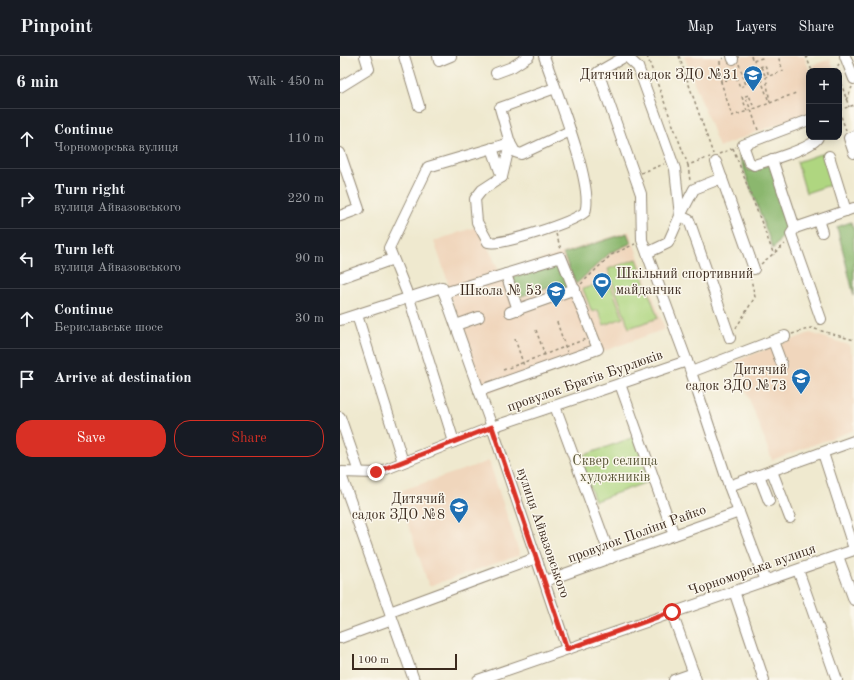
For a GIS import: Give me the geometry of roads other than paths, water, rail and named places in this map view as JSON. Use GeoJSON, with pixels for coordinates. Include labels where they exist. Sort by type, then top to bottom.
{"type":"FeatureCollection","features":[{"type":"Feature","properties":{"kind":"street"},"geometry":{"type":"LineString","coordinates":[[340,87],[369,69],[365,56]]}},
{"type":"Feature","properties":{"kind":"street"},"geometry":{"type":"LineString","coordinates":[[404,56],[419,106]]}},
{"type":"Feature","properties":{"kind":"street"},"geometry":{"type":"LineString","coordinates":[[438,56],[439,61],[450,56]]}},
{"type":"Feature","properties":{"kind":"street"},"geometry":{"type":"LineString","coordinates":[[496,73],[512,68],[529,56]]}},
{"type":"Feature","properties":{"kind":"street"},"geometry":{"type":"LineString","coordinates":[[510,143],[502,177],[482,190],[475,199],[477,222],[488,242],[503,242],[554,226],[583,214],[586,209],[581,164],[544,56]]}},
{"type":"Feature","properties":{"kind":"street"},"geometry":{"type":"LineString","coordinates":[[680,216],[675,169],[638,67],[626,56],[598,72],[641,194],[642,240],[691,372],[729,486],[765,581]]}},
{"type":"Feature","properties":{"kind":"street"},"geometry":{"type":"LineString","coordinates":[[845,56],[854,80]]}},
{"type":"Feature","properties":{"kind":"street"},"geometry":{"type":"LineString","coordinates":[[518,154],[512,150],[500,108],[555,88]]}},
{"type":"Feature","properties":{"kind":"street"},"geometry":{"type":"LineString","coordinates":[[806,121],[738,147],[751,165],[814,144],[816,140]]}},
{"type":"Feature","properties":{"kind":"street"},"geometry":{"type":"LineString","coordinates":[[507,158],[525,153],[570,131]]}},
{"type":"Feature","properties":{"kind":"street"},"geometry":{"type":"LineString","coordinates":[[851,137],[854,153]]}},
{"type":"Feature","properties":{"kind":"street"},"geometry":{"type":"LineString","coordinates":[[454,442],[409,298],[389,248],[428,167],[510,143]]}},
{"type":"Feature","properties":{"kind":"street"},"geometry":{"type":"LineString","coordinates":[[492,148],[502,177]]}},
{"type":"Feature","properties":{"kind":"street"},"geometry":{"type":"LineString","coordinates":[[340,152],[360,209],[340,216]]}},
{"type":"Feature","properties":{"kind":"street"},"geometry":{"type":"LineString","coordinates":[[794,232],[818,220],[850,210],[829,156]]}},
{"type":"Feature","properties":{"kind":"street"},"geometry":{"type":"LineString","coordinates":[[715,159],[754,269]]}},
{"type":"Feature","properties":{"kind":"street"},"geometry":{"type":"LineString","coordinates":[[772,159],[794,232],[796,256],[821,319]]}},
{"type":"Feature","properties":{"kind":"street"},"geometry":{"type":"LineString","coordinates":[[647,253],[668,243],[694,189],[722,178]]}},
{"type":"Feature","properties":{"kind":"street"},"geometry":{"type":"LineString","coordinates":[[680,216],[688,220],[730,338]]}},
{"type":"Feature","properties":{"kind":"street"},"geometry":{"type":"LineString","coordinates":[[818,220],[822,232]]}},
{"type":"Feature","properties":{"kind":"street"},"geometry":{"type":"LineString","coordinates":[[340,320],[409,298],[506,274],[561,257],[598,349],[479,391]]}},
{"type":"Feature","properties":{"kind":"street"},"geometry":{"type":"LineString","coordinates":[[340,278],[393,259]]}},
{"type":"Feature","properties":{"kind":"street"},"geometry":{"type":"LineString","coordinates":[[506,274],[514,311],[575,289]]}},
{"type":"Feature","properties":{"kind":"street","name":"вулиця Айвазовського"},"geometry":{"type":"LineString","coordinates":[[443,290],[492,427],[567,649]]}},
{"type":"Feature","properties":{"kind":"street"},"geometry":{"type":"LineString","coordinates":[[357,315],[403,462]]}},
{"type":"Feature","properties":{"kind":"street"},"geometry":{"type":"LineString","coordinates":[[456,325],[479,317]]}},
{"type":"Feature","properties":{"kind":"street"},"geometry":{"type":"LineString","coordinates":[[691,372],[785,336]]}},
{"type":"Feature","properties":{"kind":"street"},"geometry":{"type":"LineString","coordinates":[[772,341],[782,365]]}},
{"type":"Feature","properties":{"kind":"street","name":"провулок Братів Бурлюків"},"geometry":{"type":"LineString","coordinates":[[492,427],[687,362]]}},
{"type":"Feature","properties":{"kind":"street"},"geometry":{"type":"LineString","coordinates":[[620,384],[674,535]]}},
{"type":"Feature","properties":{"kind":"street"},"geometry":{"type":"LineString","coordinates":[[554,406],[611,558]]}},
{"type":"Feature","properties":{"kind":"street"},"geometry":{"type":"LineString","coordinates":[[340,417],[359,472]]}},
{"type":"Feature","properties":{"kind":"street"},"geometry":{"type":"LineString","coordinates":[[414,680],[340,472],[376,472],[492,427]]}},
{"type":"Feature","properties":{"kind":"street"},"geometry":{"type":"LineString","coordinates":[[729,486],[854,441]]}},
{"type":"Feature","properties":{"kind":"street"},"geometry":{"type":"LineString","coordinates":[[823,453],[854,550]]}},
{"type":"Feature","properties":{"kind":"street"},"geometry":{"type":"LineString","coordinates":[[772,471],[790,518]]}},
{"type":"Feature","properties":{"kind":"street"},"geometry":{"type":"LineString","coordinates":[[759,476],[769,501]]}},
{"type":"Feature","properties":{"kind":"street","name":"провулок Поліни Райко"},"geometry":{"type":"LineString","coordinates":[[545,581],[739,512]]}},
{"type":"Feature","properties":{"kind":"street","name":"Чорноморська вулиця"},"geometry":{"type":"LineString","coordinates":[[478,680],[854,550]]}},
{"type":"Feature","properties":{"kind":"street"},"geometry":{"type":"LineString","coordinates":[[838,556],[854,600]]}},
{"type":"Feature","properties":{"kind":"street"},"geometry":{"type":"LineString","coordinates":[[340,638],[536,558]]}},
{"type":"Feature","properties":{"kind":"street"},"geometry":{"type":"LineString","coordinates":[[798,570],[837,680]]}},
{"type":"Feature","properties":{"kind":"street"},"geometry":{"type":"LineString","coordinates":[[734,591],[764,680]]}},
{"type":"Feature","properties":{"kind":"street"},"geometry":{"type":"LineString","coordinates":[[672,612],[695,677],[674,680]]}},
{"type":"Feature","properties":{"kind":"place","name":"Дитячий садок ЗДО №31"},"geometry":{"type":"Point","coordinates":[753,92]}},
{"type":"Feature","properties":{"kind":"place","name":"Шкільний спортивний майданчик"},"geometry":{"type":"Point","coordinates":[602,299]}},
{"type":"Feature","properties":{"kind":"place","name":"Школа № 53"},"geometry":{"type":"Point","coordinates":[556,308]}},
{"type":"Feature","properties":{"kind":"place","name":"Дитячий садок ЗДО №73"},"geometry":{"type":"Point","coordinates":[801,395]}},
{"type":"Feature","properties":{"kind":"place","name":"Дитячий садок ЗДО №8"},"geometry":{"type":"Point","coordinates":[459,524]}},
{"type":"Feature","properties":{"kind":"park label","name":"Сквер селища художників"},"geometry":{"type":"Point","coordinates":[615,470]}}]}
